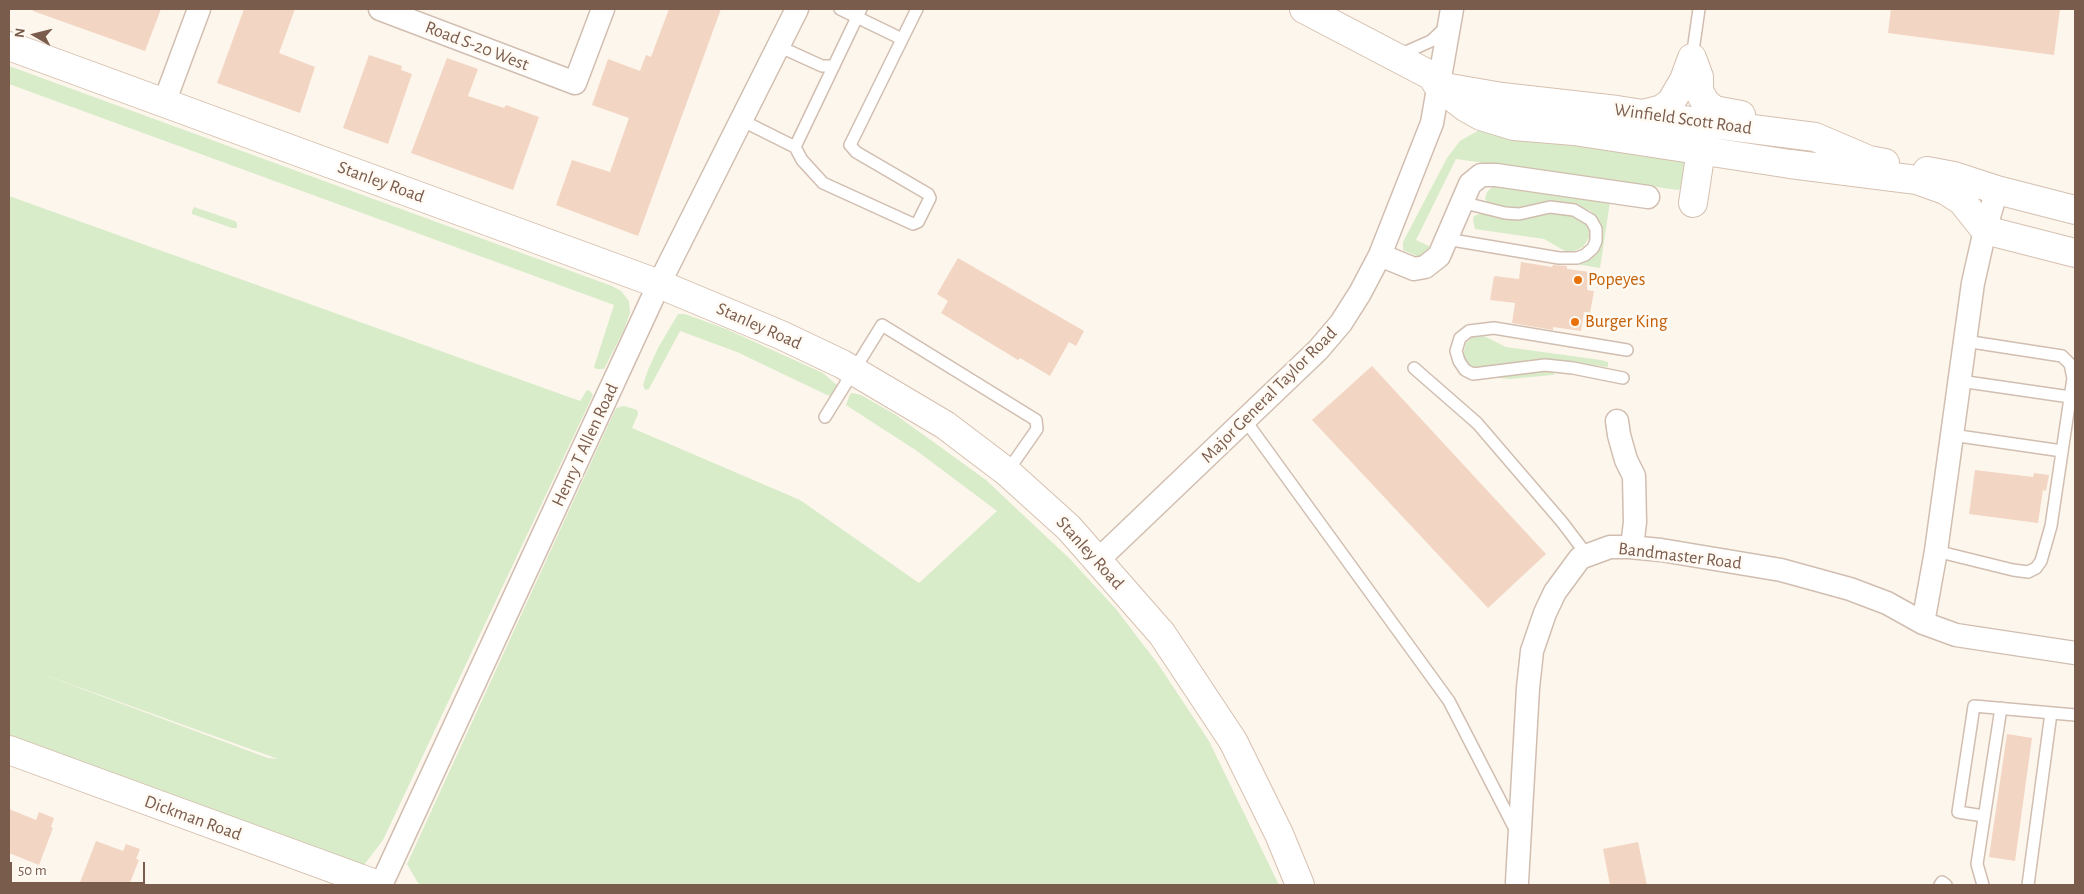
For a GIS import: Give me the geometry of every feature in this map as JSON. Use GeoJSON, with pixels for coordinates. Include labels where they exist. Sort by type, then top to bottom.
{"type":"FeatureCollection","features":[{"type":"Feature","properties":{"kind":"street"},"geometry":{"type":"LineString","coordinates":[[164,103],[199,9]]}},
{"type":"Feature","properties":{"kind":"street","name":"Road S-20 West"},"geometry":{"type":"LineString","coordinates":[[380,9],[574,83],[603,9]]}},
{"type":"Feature","properties":{"kind":"street","name":"Henry T Allen Road"},"geometry":{"type":"LineString","coordinates":[[380,885],[660,284],[797,9]]}},
{"type":"Feature","properties":{"kind":"street"},"geometry":{"type":"LineString","coordinates":[[1304,9],[1432,76],[1438,86],[1473,112],[1514,126],[1574,131],[1917,180],[1945,190],[1962,201],[1985,230],[2075,253]]}},
{"type":"Feature","properties":{"kind":"street","name":"Major General Taylor Road"},"geometry":{"type":"LineString","coordinates":[[1097,561],[1318,350],[1340,324],[1360,293],[1380,255],[1432,122],[1451,16]]}},
{"type":"Feature","properties":{"kind":"street","name":"Stanley Road"},"geometry":{"type":"LineString","coordinates":[[9,46],[660,284],[781,335],[842,364],[945,424],[1007,472],[1069,528],[1162,634],[1233,741],[1279,834],[1300,885]]}},
{"type":"Feature","properties":{"kind":"street"},"geometry":{"type":"LineString","coordinates":[[1643,114],[1662,109],[1670,102],[1684,80],[1692,58]]}},
{"type":"Feature","properties":{"kind":"street"},"geometry":{"type":"LineString","coordinates":[[1692,58],[1699,77],[1699,91],[1705,102],[1714,110],[1728,114],[1763,116],[1791,123],[1815,137]]}},
{"type":"Feature","properties":{"kind":"street","name":"Winfield Scott Road"},"geometry":{"type":"LineString","coordinates":[[1438,86],[1502,97],[1815,137],[1869,160],[1954,176],[1996,190],[2075,210]]}},
{"type":"Feature","properties":{"kind":"street"},"geometry":{"type":"LineString","coordinates":[[1693,204],[1701,150]]}},
{"type":"Feature","properties":{"kind":"street"},"geometry":{"type":"LineString","coordinates":[[1380,255],[1414,270],[1425,267],[1439,256],[1470,184],[1481,174],[1648,197]]}},
{"type":"Feature","properties":{"kind":"street"},"geometry":{"type":"LineString","coordinates":[[1924,623],[1973,283],[1996,190]]}},
{"type":"Feature","properties":{"kind":"street"},"geometry":{"type":"LineString","coordinates":[[1617,421],[1621,444],[1634,476],[1635,522],[1632,547]]}},
{"type":"Feature","properties":{"kind":"street","name":"Bandmaster Road"},"geometry":{"type":"LineString","coordinates":[[1518,884],[1532,651],[1545,613],[1555,592],[1580,558],[1610,547],[1632,547],[1661,550],[1790,572],[1887,602],[1924,623],[1956,634],[2075,652]]}},
{"type":"Feature","properties":{"kind":"street","name":"Dickman Road"},"geometry":{"type":"LineString","coordinates":[[9,750],[380,885]]}},
{"type":"Feature","properties":{"kind":"lane"},"geometry":{"type":"LineString","coordinates":[[840,9],[859,13],[902,39]]}},
{"type":"Feature","properties":{"kind":"lane"},"geometry":{"type":"LineString","coordinates":[[741,120],[795,147],[802,160],[823,183],[913,224],[918,222],[930,198],[928,194],[856,152],[850,145],[917,9]]}},
{"type":"Feature","properties":{"kind":"lane"},"geometry":{"type":"LineString","coordinates":[[1692,58],[1700,9]]}},
{"type":"Feature","properties":{"kind":"lane"},"geometry":{"type":"LineString","coordinates":[[795,147],[859,13]]}},
{"type":"Feature","properties":{"kind":"lane"},"geometry":{"type":"LineString","coordinates":[[1396,56],[1431,41],[1451,16]]}},
{"type":"Feature","properties":{"kind":"lane"},"geometry":{"type":"LineString","coordinates":[[778,46],[822,66],[834,66]]}},
{"type":"Feature","properties":{"kind":"lane"},"geometry":{"type":"LineString","coordinates":[[1446,239],[1559,258],[1577,258],[1585,255],[1593,248],[1596,241],[1596,229],[1591,220],[1574,210],[1550,207],[1519,214],[1505,214],[1461,202]]}},
{"type":"Feature","properties":{"kind":"lane"},"geometry":{"type":"LineString","coordinates":[[825,417],[882,325],[1036,420],[1037,429],[1007,472]]}},
{"type":"Feature","properties":{"kind":"lane"},"geometry":{"type":"LineString","coordinates":[[1623,378],[1573,368],[1545,365],[1473,374],[1466,370],[1459,361],[1456,351],[1460,338],[1469,331],[1494,328],[1627,350]]}},
{"type":"Feature","properties":{"kind":"lane"},"geometry":{"type":"LineString","coordinates":[[1936,550],[2013,570],[2028,572],[2036,568],[2041,561],[2051,526],[2073,378],[2070,364],[2062,356],[1965,341]]}},
{"type":"Feature","properties":{"kind":"lane"},"geometry":{"type":"LineString","coordinates":[[1414,368],[1477,423],[1562,522],[1587,556]]}},
{"type":"Feature","properties":{"kind":"lane"},"geometry":{"type":"LineString","coordinates":[[1960,382],[2070,397]]}},
{"type":"Feature","properties":{"kind":"lane"},"geometry":{"type":"LineString","coordinates":[[1245,420],[1449,701],[1520,838]]}},
{"type":"Feature","properties":{"kind":"lane"},"geometry":{"type":"LineString","coordinates":[[1952,435],[2062,452]]}},
{"type":"Feature","properties":{"kind":"lane"},"geometry":{"type":"LineString","coordinates":[[1984,816],[1958,812],[1974,706],[2075,715]]}},
{"type":"Feature","properties":{"kind":"lane"},"geometry":{"type":"LineString","coordinates":[[1983,885],[1977,864],[2001,708]]}},
{"type":"Feature","properties":{"kind":"lane"},"geometry":{"type":"LineString","coordinates":[[2028,885],[2051,713]]}},
{"type":"Feature","properties":{"kind":"lane"},"geometry":{"type":"LineString","coordinates":[[1940,885],[1942,882],[1946,885]]}},
{"type":"Feature","properties":{"kind":"green space"},"geometry":{"type":"Polygon","coordinates":[[[9,66],[612,286],[621,291],[629,301],[630,313],[623,332],[604,369],[596,369],[594,367],[614,305],[9,84],[9,66]]]}},
{"type":"Feature","properties":{"kind":"green space"},"geometry":{"type":"Polygon","coordinates":[[[1481,129],[1679,153],[1689,164],[1684,187],[1678,190],[1456,159],[1416,240],[1429,246],[1429,252],[1421,258],[1403,250],[1403,242],[1447,158],[1460,141],[1481,129]]]}},
{"type":"Feature","properties":{"kind":"green space"},"geometry":{"type":"Polygon","coordinates":[[[1494,185],[1610,202],[1600,268],[1576,264],[1591,259],[1601,245],[1600,222],[1591,211],[1574,204],[1564,203],[1550,203],[1513,209],[1488,203],[1485,199],[1487,192],[1494,185]]]}},
{"type":"Feature","properties":{"kind":"green space"},"geometry":{"type":"Polygon","coordinates":[[[9,196],[580,401],[587,390],[593,395],[383,840],[364,865],[9,739],[9,196]],[[31,670],[268,758],[278,759],[31,670]]]}},
{"type":"Feature","properties":{"kind":"green space"},"geometry":{"type":"Polygon","coordinates":[[[194,207],[235,221],[237,228],[192,214],[194,207]]]}},
{"type":"Feature","properties":{"kind":"green space"},"geometry":{"type":"Polygon","coordinates":[[[1482,213],[1515,220],[1549,214],[1574,215],[1586,222],[1589,228],[1589,238],[1583,247],[1572,252],[1565,251],[1544,239],[1475,229],[1474,216],[1482,213]]]}},
{"type":"Feature","properties":{"kind":"green space"},"geometry":{"type":"Polygon","coordinates":[[[678,314],[685,314],[726,329],[823,373],[838,386],[832,396],[827,395],[737,352],[680,331],[649,389],[645,390],[643,385],[648,370],[658,348],[678,314]]]}},
{"type":"Feature","properties":{"kind":"green space"},"geometry":{"type":"Polygon","coordinates":[[[1484,336],[1506,347],[1601,360],[1608,362],[1608,367],[1541,359],[1478,368],[1470,366],[1463,355],[1466,343],[1472,337],[1484,336]]]}},
{"type":"Feature","properties":{"kind":"green space"},"geometry":{"type":"Polygon","coordinates":[[[1554,370],[1555,373],[1553,375],[1510,379],[1499,378],[1499,376],[1554,370]]]}},
{"type":"Feature","properties":{"kind":"green space"},"geometry":{"type":"Polygon","coordinates":[[[850,394],[861,395],[896,415],[986,480],[1070,559],[1116,609],[1158,664],[1209,741],[1279,885],[423,885],[418,883],[407,864],[616,408],[624,406],[637,410],[638,414],[632,428],[800,500],[919,583],[997,511],[917,451],[846,405],[850,394]]]}},
{"type":"Feature","properties":{"kind":"building"},"geometry":{"type":"Polygon","coordinates":[[[33,9],[161,9],[145,51],[33,11],[33,9]]]}},
{"type":"Feature","properties":{"kind":"building"},"geometry":{"type":"Polygon","coordinates":[[[244,9],[295,9],[279,53],[315,67],[300,113],[217,83],[244,9]]]}},
{"type":"Feature","properties":{"kind":"building"},"geometry":{"type":"Polygon","coordinates":[[[669,9],[721,9],[638,236],[556,205],[572,160],[610,172],[629,118],[592,105],[608,59],[640,71],[646,55],[651,57],[669,9]]]}},
{"type":"Feature","properties":{"kind":"building"},"geometry":{"type":"Polygon","coordinates":[[[1891,9],[2060,9],[2054,55],[1888,33],[1891,9]]]}},
{"type":"Feature","properties":{"kind":"building"},"geometry":{"type":"Polygon","coordinates":[[[369,55],[402,66],[401,70],[412,74],[388,144],[343,128],[369,55]]]}},
{"type":"Feature","properties":{"kind":"building"},"geometry":{"type":"Polygon","coordinates":[[[447,58],[478,69],[468,96],[504,108],[506,105],[539,117],[513,190],[411,153],[447,58]]]}},
{"type":"Feature","properties":{"kind":"building"},"geometry":{"type":"Polygon","coordinates":[[[958,258],[1084,331],[1076,346],[1069,342],[1050,376],[1020,358],[1018,360],[941,313],[948,301],[937,294],[958,258]]]}},
{"type":"Feature","properties":{"kind":"building"},"geometry":{"type":"Polygon","coordinates":[[[1521,262],[1552,267],[1553,265],[1567,266],[1567,269],[1590,272],[1587,290],[1594,291],[1590,313],[1584,312],[1581,331],[1553,327],[1553,330],[1512,323],[1515,303],[1490,300],[1494,276],[1519,279],[1521,262]]]}},
{"type":"Feature","properties":{"kind":"building"},"geometry":{"type":"Polygon","coordinates":[[[1372,366],[1546,554],[1488,608],[1312,420],[1372,366]]]}},
{"type":"Feature","properties":{"kind":"building"},"geometry":{"type":"Polygon","coordinates":[[[1975,470],[2033,477],[2034,473],[2049,475],[2046,491],[2043,490],[2038,523],[1969,514],[1975,470]]]}},
{"type":"Feature","properties":{"kind":"building"},"geometry":{"type":"Polygon","coordinates":[[[2007,734],[2032,738],[2015,861],[1989,857],[2007,734]]]}},
{"type":"Feature","properties":{"kind":"building"},"geometry":{"type":"Polygon","coordinates":[[[9,809],[36,820],[39,812],[54,818],[51,827],[53,828],[39,865],[9,853],[9,809]]]}},
{"type":"Feature","properties":{"kind":"building"},"geometry":{"type":"Polygon","coordinates":[[[96,841],[123,851],[126,844],[140,849],[136,859],[139,860],[129,885],[79,885],[96,841]]]}},
{"type":"Feature","properties":{"kind":"building"},"geometry":{"type":"Polygon","coordinates":[[[1638,842],[1647,885],[1610,885],[1603,849],[1638,842]]]}},
{"type":"Feature","properties":{"kind":"place","name":"Popeyes"},"geometry":{"type":"Point","coordinates":[1578,280]}},
{"type":"Feature","properties":{"kind":"place","name":"Burger King"},"geometry":{"type":"Point","coordinates":[1575,322]}}]}
